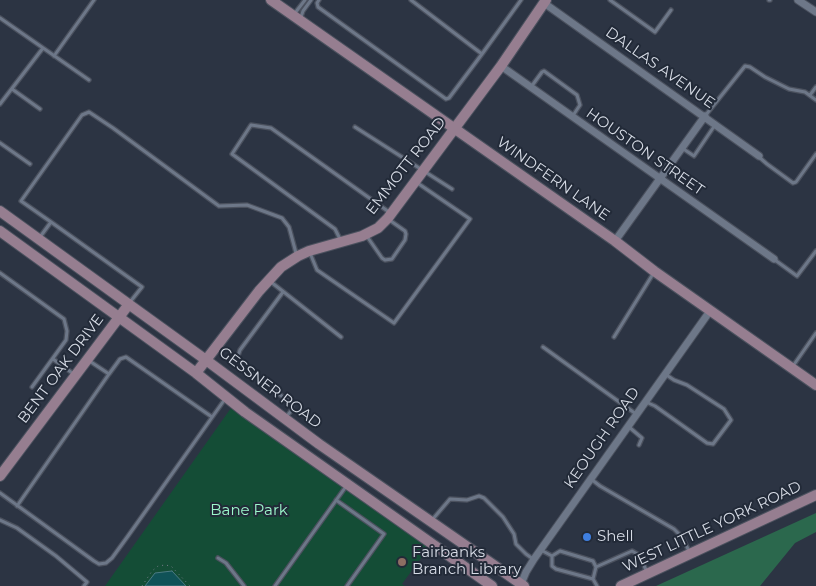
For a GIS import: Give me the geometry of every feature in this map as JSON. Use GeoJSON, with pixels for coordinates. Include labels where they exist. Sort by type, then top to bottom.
{"type":"FeatureCollection","features":[{"type":"Feature","properties":{"kind":"main road","name":"WINDFERN LANE"},"geometry":{"type":"LineString","coordinates":[[271,0],[816,385]]}},
{"type":"Feature","properties":{"kind":"main road","name":"EMMOTT ROAD"},"geometry":{"type":"LineString","coordinates":[[196,373],[268,280],[281,267],[297,256],[309,251],[365,235],[378,228],[390,216],[501,66],[545,1]]}},
{"type":"Feature","properties":{"kind":"main road","name":"GESSNER ROAD"},"geometry":{"type":"LineString","coordinates":[[0,212],[38,239],[132,299],[255,398],[522,585]]}},
{"type":"Feature","properties":{"kind":"main road"},"geometry":{"type":"LineString","coordinates":[[1,233],[196,373],[245,412],[492,586]]}},
{"type":"Feature","properties":{"kind":"main road","name":"BENT OAK DRIVE"},"geometry":{"type":"LineString","coordinates":[[0,476],[132,299]]}},
{"type":"Feature","properties":{"kind":"main road"},"geometry":{"type":"LineString","coordinates":[[245,412],[255,398]]}},
{"type":"Feature","properties":{"kind":"main road"},"geometry":{"type":"LineString","coordinates":[[310,458],[319,444]]}},
{"type":"Feature","properties":{"kind":"main road","name":"WEST LITTLE YORK ROAD"},"geometry":{"type":"LineString","coordinates":[[621,586],[816,494]]}},
{"type":"Feature","properties":{"kind":"main road"},"geometry":{"type":"LineString","coordinates":[[420,536],[431,521]]}},
{"type":"Feature","properties":{"kind":"street"},"geometry":{"type":"LineString","coordinates":[[798,0],[816,12]]}},
{"type":"Feature","properties":{"kind":"street","name":"DALLAS AVENUE"},"geometry":{"type":"LineString","coordinates":[[545,1],[759,156]]}},
{"type":"Feature","properties":{"kind":"street","name":"HOUSTON STREET"},"geometry":{"type":"LineString","coordinates":[[501,66],[774,259]]}},
{"type":"Feature","properties":{"kind":"street"},"geometry":{"type":"LineString","coordinates":[[615,242],[705,116]]}},
{"type":"Feature","properties":{"kind":"street","name":"KEOUGH ROAD"},"geometry":{"type":"LineString","coordinates":[[522,585],[526,572],[534,560],[710,311]]}},
{"type":"Feature","properties":{"kind":"lane"},"geometry":{"type":"LineString","coordinates":[[54,56],[94,0]]}},
{"type":"Feature","properties":{"kind":"lane"},"geometry":{"type":"LineString","coordinates":[[297,18],[305,0]]}},
{"type":"Feature","properties":{"kind":"lane"},"geometry":{"type":"LineString","coordinates":[[297,18],[311,0]]}},
{"type":"Feature","properties":{"kind":"lane"},"geometry":{"type":"LineString","coordinates":[[319,0],[317,3],[318,7],[446,99],[449,98],[521,0]]}},
{"type":"Feature","properties":{"kind":"lane"},"geometry":{"type":"LineString","coordinates":[[410,0],[482,54]]}},
{"type":"Feature","properties":{"kind":"lane"},"geometry":{"type":"LineString","coordinates":[[610,0],[655,32],[671,10]]}},
{"type":"Feature","properties":{"kind":"lane"},"geometry":{"type":"LineString","coordinates":[[0,18],[89,80]]}},
{"type":"Feature","properties":{"kind":"lane"},"geometry":{"type":"LineString","coordinates":[[0,104],[43,48]]}},
{"type":"Feature","properties":{"kind":"lane"},"geometry":{"type":"LineString","coordinates":[[705,116],[745,66],[789,89],[805,92],[816,100]]}},
{"type":"Feature","properties":{"kind":"lane"},"geometry":{"type":"LineString","coordinates":[[531,87],[544,71],[577,95],[580,105],[572,117]]}},
{"type":"Feature","properties":{"kind":"lane"},"geometry":{"type":"LineString","coordinates":[[810,95],[816,87]]}},
{"type":"Feature","properties":{"kind":"lane"},"geometry":{"type":"LineString","coordinates":[[12,89],[40,109]]}},
{"type":"Feature","properties":{"kind":"lane"},"geometry":{"type":"LineString","coordinates":[[132,299],[142,287],[21,201],[82,115],[88,112],[114,128],[219,206],[247,205],[282,218],[289,227],[297,256]]}},
{"type":"Feature","properties":{"kind":"lane"},"geometry":{"type":"LineString","coordinates":[[681,148],[694,156],[716,124]]}},
{"type":"Feature","properties":{"kind":"lane"},"geometry":{"type":"LineString","coordinates":[[342,243],[335,229],[232,154],[251,125],[271,128],[390,216],[406,234],[405,240],[392,259],[385,260],[365,235]]}},
{"type":"Feature","properties":{"kind":"lane"},"geometry":{"type":"LineString","coordinates":[[355,127],[452,189]]}},
{"type":"Feature","properties":{"kind":"lane"},"geometry":{"type":"LineString","coordinates":[[0,143],[30,164]]}},
{"type":"Feature","properties":{"kind":"lane"},"geometry":{"type":"LineString","coordinates":[[759,156],[794,183],[816,154]]}},
{"type":"Feature","properties":{"kind":"lane"},"geometry":{"type":"LineString","coordinates":[[309,251],[317,270],[394,323],[470,219],[415,182]]}},
{"type":"Feature","properties":{"kind":"lane"},"geometry":{"type":"LineString","coordinates":[[38,239],[50,222]]}},
{"type":"Feature","properties":{"kind":"lane"},"geometry":{"type":"LineString","coordinates":[[774,259],[797,276],[816,251]]}},
{"type":"Feature","properties":{"kind":"lane"},"geometry":{"type":"LineString","coordinates":[[614,337],[654,272]]}},
{"type":"Feature","properties":{"kind":"lane"},"geometry":{"type":"LineString","coordinates":[[0,273],[64,319],[67,331],[66,340],[32,387]]}},
{"type":"Feature","properties":{"kind":"lane"},"geometry":{"type":"LineString","coordinates":[[268,280],[341,337]]}},
{"type":"Feature","properties":{"kind":"lane"},"geometry":{"type":"LineString","coordinates":[[283,292],[240,350],[238,356],[244,367],[292,404],[291,411],[285,419]]}},
{"type":"Feature","properties":{"kind":"lane"},"geometry":{"type":"LineString","coordinates":[[792,368],[816,333]]}},
{"type":"Feature","properties":{"kind":"lane"},"geometry":{"type":"LineString","coordinates":[[543,347],[636,415]]}},
{"type":"Feature","properties":{"kind":"lane"},"geometry":{"type":"LineString","coordinates":[[17,506],[120,359],[126,357],[212,417]]}},
{"type":"Feature","properties":{"kind":"lane"},"geometry":{"type":"LineString","coordinates":[[53,359],[76,375]]}},
{"type":"Feature","properties":{"kind":"lane"},"geometry":{"type":"LineString","coordinates":[[88,359],[109,374]]}},
{"type":"Feature","properties":{"kind":"lane"},"geometry":{"type":"LineString","coordinates":[[645,402],[656,406],[707,443],[713,444],[731,420],[724,409],[687,385],[665,374]]}},
{"type":"Feature","properties":{"kind":"lane"},"geometry":{"type":"LineString","coordinates":[[0,493],[94,561],[99,564],[106,564],[227,397]]}},
{"type":"Feature","properties":{"kind":"lane"},"geometry":{"type":"LineString","coordinates":[[628,426],[642,438],[639,446]]}},
{"type":"Feature","properties":{"kind":"lane"},"geometry":{"type":"LineString","coordinates":[[591,478],[600,486],[674,529],[682,538],[690,553]]}},
{"type":"Feature","properties":{"kind":"lane"},"geometry":{"type":"LineString","coordinates":[[275,586],[347,484]]}},
{"type":"Feature","properties":{"kind":"lane"},"geometry":{"type":"LineString","coordinates":[[431,521],[450,499],[467,500],[479,496],[484,498],[503,517],[514,534],[516,544],[534,560]]}},
{"type":"Feature","properties":{"kind":"lane"},"geometry":{"type":"LineString","coordinates":[[336,500],[384,534],[347,586]]}},
{"type":"Feature","properties":{"kind":"lane"},"geometry":{"type":"LineString","coordinates":[[0,520],[17,528],[56,556],[87,582],[84,586]]}},
{"type":"Feature","properties":{"kind":"lane"},"geometry":{"type":"LineString","coordinates":[[541,550],[552,556]]}},
{"type":"Feature","properties":{"kind":"lane"},"geometry":{"type":"LineString","coordinates":[[552,556],[560,551],[590,559],[596,567],[593,579],[597,586]]}},
{"type":"Feature","properties":{"kind":"lane"},"geometry":{"type":"LineString","coordinates":[[596,567],[632,551],[639,555],[648,573]]}},
{"type":"Feature","properties":{"kind":"lane"},"geometry":{"type":"LineString","coordinates":[[552,556],[552,566],[556,569],[593,579]]}},
{"type":"Feature","properties":{"kind":"lane"},"geometry":{"type":"LineString","coordinates":[[218,558],[226,564],[244,586]]}},
{"type":"Feature","properties":{"kind":"lane"},"geometry":{"type":"LineString","coordinates":[[235,586],[241,582]]}},
{"type":"Feature","properties":{"kind":"path"},"geometry":{"type":"LineString","coordinates":[[142,586],[152,571],[158,566],[165,565],[170,566],[190,586]]}},
{"type":"Feature","properties":{"kind":"green space","name":"Bane Park"},"geometry":{"type":"Polygon","coordinates":[[[231,408],[429,547],[402,584],[405,586],[105,586],[231,408]]]}},
{"type":"Feature","properties":{"kind":"shaded area"},"geometry":{"type":"Polygon","coordinates":[[[816,513],[816,532],[795,543],[760,586],[656,586],[816,513]]]}},
{"type":"Feature","properties":{"kind":"shaded area"},"geometry":{"type":"Polygon","coordinates":[[[172,571],[186,586],[145,586],[155,573],[172,571]]]}},
{"type":"Feature","properties":{"kind":"place","name":"Shell"},"geometry":{"type":"Point","coordinates":[587,537]}},
{"type":"Feature","properties":{"kind":"place","name":"Fairbanks Branch Library"},"geometry":{"type":"Point","coordinates":[402,562]}}]}
